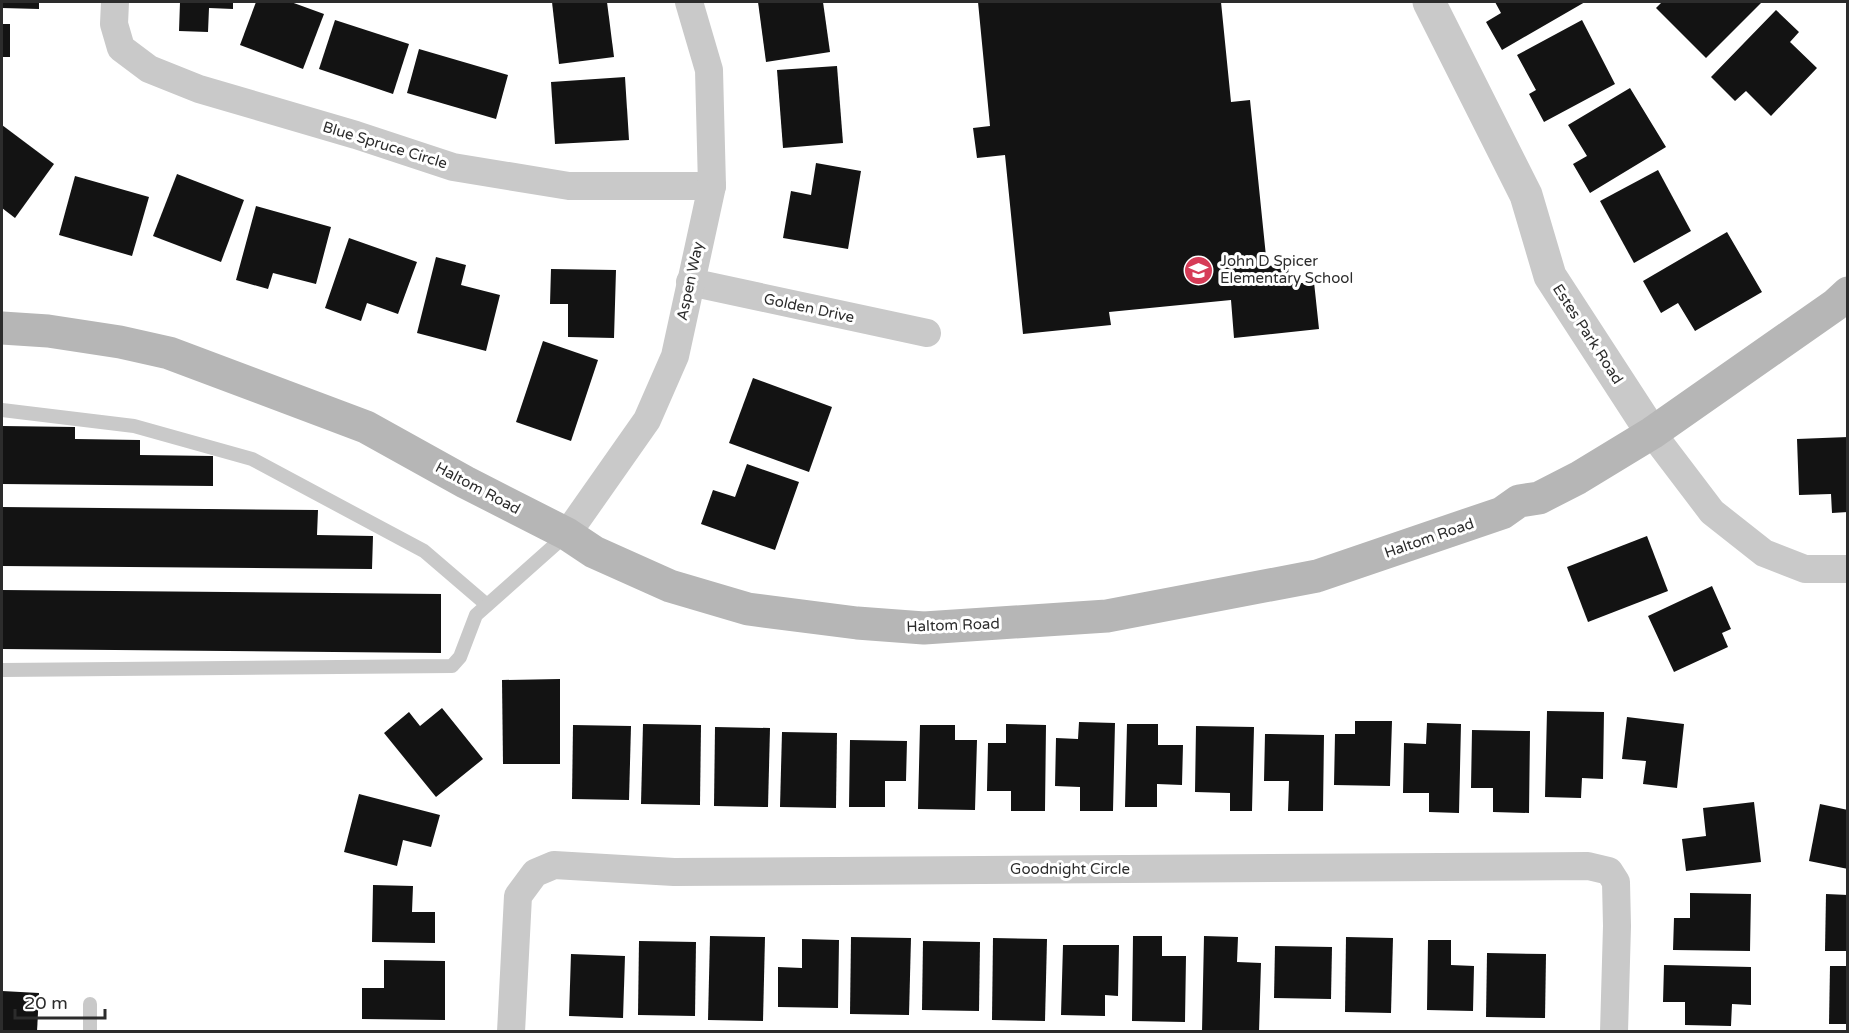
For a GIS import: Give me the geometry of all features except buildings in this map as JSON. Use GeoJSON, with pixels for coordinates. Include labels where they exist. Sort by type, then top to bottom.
{"type":"FeatureCollection","features":[{"type":"Feature","properties":{"kind":"main road","name":"Haltom Road"},"geometry":{"type":"LineString","coordinates":[[2,328],[48,331],[120,342],[169,353],[366,427],[465,482],[567,534],[594,552],[670,586],[748,609],[857,623],[924,628],[1107,616],[1317,576],[1502,513],[1519,501],[1539,498],[1578,478],[1652,433],[1848,293]]}},
{"type":"Feature","properties":{"kind":"street","name":"Blue Spruce Circle"},"geometry":{"type":"LineString","coordinates":[[115,2],[114,24],[121,48],[149,69],[199,89],[356,135],[453,167],[569,186],[712,186]]}},
{"type":"Feature","properties":{"kind":"street","name":"Aspen Way"},"geometry":{"type":"LineString","coordinates":[[567,534],[647,420],[675,356],[712,186],[709,70],[689,2]]}},
{"type":"Feature","properties":{"kind":"street","name":"Estes Park Road"},"geometry":{"type":"LineString","coordinates":[[1429,2],[1526,195],[1550,276],[1652,433],[1712,512],[1764,553],[1805,568],[1848,569]]}},
{"type":"Feature","properties":{"kind":"street","name":"Golden Drive"},"geometry":{"type":"LineString","coordinates":[[690,282],[927,333]]}},
{"type":"Feature","properties":{"kind":"street","name":"Goodnight Circle"},"geometry":{"type":"LineString","coordinates":[[512,1032],[518,896],[535,873],[554,865],[674,872],[1588,866],[1609,871],[1616,882],[1614,1032]]}},
{"type":"Feature","properties":{"kind":"lane"},"geometry":{"type":"LineString","coordinates":[[2,410],[134,426],[252,459],[424,551],[488,605]]}},
{"type":"Feature","properties":{"kind":"lane"},"geometry":{"type":"LineString","coordinates":[[2,670],[364,669],[452,666],[460,657],[476,615],[567,534]]}},
{"type":"Feature","properties":{"kind":"lane"},"geometry":{"type":"LineString","coordinates":[[90,1004],[90,1032]]}},
{"type":"Feature","properties":{"kind":"place","name":"John D Spicer Elementary School"},"geometry":{"type":"Point","coordinates":[1199,270]}}]}
